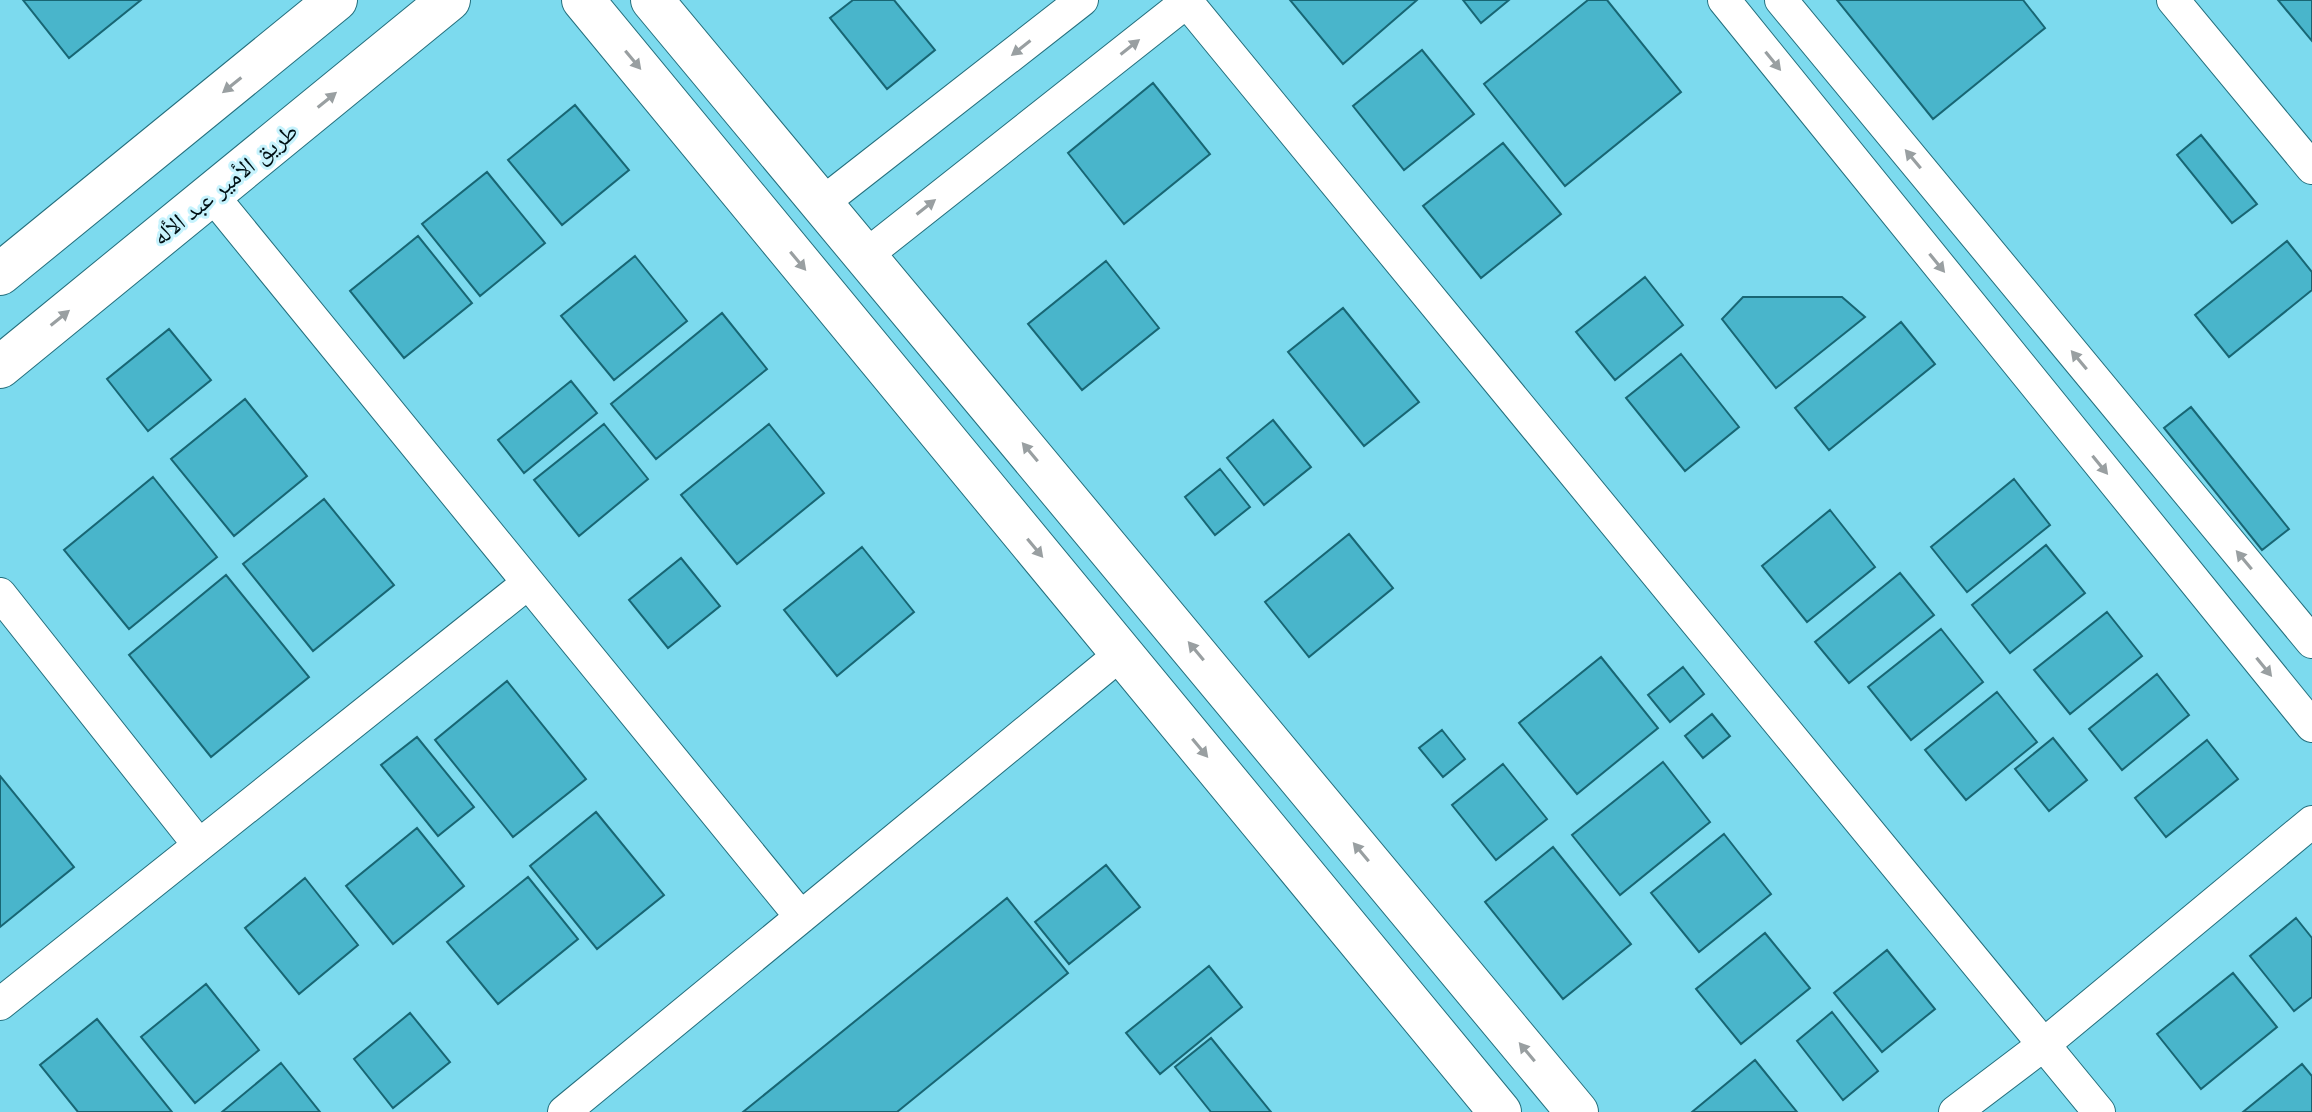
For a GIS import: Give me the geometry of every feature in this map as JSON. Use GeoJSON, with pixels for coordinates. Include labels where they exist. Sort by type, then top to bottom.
{"type":"FeatureCollection","features":[{"type":"Feature","properties":{"kind":"street"},"geometry":{"type":"LineString","coordinates":[[0,274],[336,0]]}},
{"type":"Feature","properties":{"kind":"street","name":"طريق الأمير عبد الأله"},"geometry":{"type":"LineString","coordinates":[[0,367],[449,0]]}},
{"type":"Feature","properties":{"kind":"street"},"geometry":{"type":"LineString","coordinates":[[583,0],[1500,1112]]}},
{"type":"Feature","properties":{"kind":"street"},"geometry":{"type":"LineString","coordinates":[[652,0],[1577,1112]]}},
{"type":"Feature","properties":{"kind":"street"},"geometry":{"type":"LineString","coordinates":[[821,204],[1082,0]]}},
{"type":"Feature","properties":{"kind":"street"},"geometry":{"type":"LineString","coordinates":[[1724,0],[2312,726]]}},
{"type":"Feature","properties":{"kind":"street"},"geometry":{"type":"LineString","coordinates":[[1781,0],[2312,642]]}},
{"type":"Feature","properties":{"kind":"street"},"geometry":{"type":"LineString","coordinates":[[2173,0],[2312,168]]}},
{"type":"Feature","properties":{"kind":"street"},"geometry":{"type":"LineString","coordinates":[[865,256],[1188,1],[2099,1112]]}},
{"type":"Feature","properties":{"kind":"street"},"geometry":{"type":"LineString","coordinates":[[212,195],[801,917]]}},
{"type":"Feature","properties":{"kind":"street"},"geometry":{"type":"LineString","coordinates":[[0,1004],[528,583]]}},
{"type":"Feature","properties":{"kind":"street"},"geometry":{"type":"LineString","coordinates":[[0,594],[199,845]]}},
{"type":"Feature","properties":{"kind":"street"},"geometry":{"type":"LineString","coordinates":[[564,1112],[1122,653]]}},
{"type":"Feature","properties":{"kind":"street"},"geometry":{"type":"LineString","coordinates":[[1955,1112],[2042,1046],[2312,822]]}},
{"type":"Feature","properties":{"kind":"building"},"geometry":{"type":"Polygon","coordinates":[[[23,0],[141,0],[69,58],[23,0]]]}},
{"type":"Feature","properties":{"kind":"building"},"geometry":{"type":"Polygon","coordinates":[[[853,0],[894,0],[935,50],[887,89],[830,18],[853,0]]]}},
{"type":"Feature","properties":{"kind":"building"},"geometry":{"type":"Polygon","coordinates":[[[1290,0],[1417,0],[1343,64],[1290,0]]]}},
{"type":"Feature","properties":{"kind":"building"},"geometry":{"type":"Polygon","coordinates":[[[1463,0],[1509,0],[1481,23],[1463,0]]]}},
{"type":"Feature","properties":{"kind":"building"},"geometry":{"type":"Polygon","coordinates":[[[1588,0],[1607,0],[1681,92],[1565,186],[1484,84],[1588,0]]]}},
{"type":"Feature","properties":{"kind":"building"},"geometry":{"type":"Polygon","coordinates":[[[1837,0],[2023,0],[2045,28],[1933,119],[1837,0]]]}},
{"type":"Feature","properties":{"kind":"building"},"geometry":{"type":"Polygon","coordinates":[[[2278,0],[2312,0],[2312,41],[2278,0]]]}},
{"type":"Feature","properties":{"kind":"building"},"geometry":{"type":"Polygon","coordinates":[[[1422,50],[1474,114],[1404,170],[1353,106],[1422,50]]]}},
{"type":"Feature","properties":{"kind":"building"},"geometry":{"type":"Polygon","coordinates":[[[1153,83],[1210,154],[1124,224],[1068,153],[1153,83]]]}},
{"type":"Feature","properties":{"kind":"building"},"geometry":{"type":"Polygon","coordinates":[[[575,105],[629,170],[562,225],[508,160],[575,105]]]}},
{"type":"Feature","properties":{"kind":"building"},"geometry":{"type":"Polygon","coordinates":[[[2201,135],[2257,204],[2232,223],[2177,155],[2201,135]]]}},
{"type":"Feature","properties":{"kind":"building"},"geometry":{"type":"Polygon","coordinates":[[[1503,143],[1561,214],[1481,278],[1423,206],[1503,143]]]}},
{"type":"Feature","properties":{"kind":"building"},"geometry":{"type":"Polygon","coordinates":[[[487,172],[545,243],[480,296],[422,224],[487,172]]]}},
{"type":"Feature","properties":{"kind":"building"},"geometry":{"type":"Polygon","coordinates":[[[418,236],[472,303],[404,358],[350,291],[418,236]]]}},
{"type":"Feature","properties":{"kind":"building"},"geometry":{"type":"Polygon","coordinates":[[[2287,241],[2312,272],[2312,290],[2229,357],[2195,315],[2287,241]]]}},
{"type":"Feature","properties":{"kind":"building"},"geometry":{"type":"Polygon","coordinates":[[[635,256],[687,321],[614,380],[561,316],[635,256]]]}},
{"type":"Feature","properties":{"kind":"building"},"geometry":{"type":"Polygon","coordinates":[[[1106,261],[1159,328],[1082,390],[1028,324],[1106,261]]]}},
{"type":"Feature","properties":{"kind":"building"},"geometry":{"type":"Polygon","coordinates":[[[1645,277],[1683,325],[1615,380],[1576,332],[1645,277]]]}},
{"type":"Feature","properties":{"kind":"building"},"geometry":{"type":"Polygon","coordinates":[[[1743,297],[1842,297],[1865,317],[1776,388],[1722,319],[1743,297]]]}},
{"type":"Feature","properties":{"kind":"building"},"geometry":{"type":"Polygon","coordinates":[[[1343,308],[1419,402],[1364,446],[1288,352],[1343,308]]]}},
{"type":"Feature","properties":{"kind":"building"},"geometry":{"type":"Polygon","coordinates":[[[722,313],[767,369],[656,459],[611,404],[722,313]]]}},
{"type":"Feature","properties":{"kind":"building"},"geometry":{"type":"Polygon","coordinates":[[[1901,322],[1935,364],[1829,450],[1795,408],[1901,322]]]}},
{"type":"Feature","properties":{"kind":"building"},"geometry":{"type":"Polygon","coordinates":[[[169,329],[211,380],[148,431],[107,379],[169,329]]]}},
{"type":"Feature","properties":{"kind":"building"},"geometry":{"type":"Polygon","coordinates":[[[1681,354],[1739,427],[1685,471],[1626,398],[1681,354]]]}},
{"type":"Feature","properties":{"kind":"building"},"geometry":{"type":"Polygon","coordinates":[[[571,381],[597,413],[524,473],[498,440],[571,381]]]}},
{"type":"Feature","properties":{"kind":"building"},"geometry":{"type":"Polygon","coordinates":[[[245,399],[307,476],[234,536],[171,459],[245,399]]]}},
{"type":"Feature","properties":{"kind":"building"},"geometry":{"type":"Polygon","coordinates":[[[2191,407],[2289,529],[2262,550],[2164,428],[2191,407]]]}},
{"type":"Feature","properties":{"kind":"building"},"geometry":{"type":"Polygon","coordinates":[[[1273,420],[1311,467],[1264,505],[1227,458],[1273,420]]]}},
{"type":"Feature","properties":{"kind":"building"},"geometry":{"type":"Polygon","coordinates":[[[604,424],[648,479],[579,536],[534,480],[604,424]]]}},
{"type":"Feature","properties":{"kind":"building"},"geometry":{"type":"Polygon","coordinates":[[[769,424],[824,493],[737,564],[681,495],[769,424]]]}},
{"type":"Feature","properties":{"kind":"building"},"geometry":{"type":"Polygon","coordinates":[[[1220,469],[1250,507],[1215,535],[1185,497],[1220,469]]]}},
{"type":"Feature","properties":{"kind":"building"},"geometry":{"type":"Polygon","coordinates":[[[153,477],[217,557],[129,629],[64,550],[153,477]]]}},
{"type":"Feature","properties":{"kind":"building"},"geometry":{"type":"Polygon","coordinates":[[[2014,479],[2050,525],[1967,592],[1931,547],[2014,479]]]}},
{"type":"Feature","properties":{"kind":"building"},"geometry":{"type":"Polygon","coordinates":[[[324,499],[394,585],[313,651],[243,564],[324,499]]]}},
{"type":"Feature","properties":{"kind":"building"},"geometry":{"type":"Polygon","coordinates":[[[1830,510],[1875,567],[1807,622],[1762,566],[1830,510]]]}},
{"type":"Feature","properties":{"kind":"building"},"geometry":{"type":"Polygon","coordinates":[[[1349,534],[1393,588],[1309,657],[1265,602],[1349,534]]]}},
{"type":"Feature","properties":{"kind":"building"},"geometry":{"type":"Polygon","coordinates":[[[2046,545],[2085,593],[2010,653],[1972,605],[2046,545]]]}},
{"type":"Feature","properties":{"kind":"building"},"geometry":{"type":"Polygon","coordinates":[[[862,547],[914,612],[837,676],[784,610],[862,547]]]}},
{"type":"Feature","properties":{"kind":"building"},"geometry":{"type":"Polygon","coordinates":[[[681,558],[720,606],[668,648],[629,600],[681,558]]]}},
{"type":"Feature","properties":{"kind":"building"},"geometry":{"type":"Polygon","coordinates":[[[1900,573],[1934,615],[1849,683],[1815,642],[1900,573]]]}},
{"type":"Feature","properties":{"kind":"building"},"geometry":{"type":"Polygon","coordinates":[[[226,575],[309,677],[211,757],[129,655],[226,575]]]}},
{"type":"Feature","properties":{"kind":"building"},"geometry":{"type":"Polygon","coordinates":[[[2107,612],[2142,656],[2070,714],[2034,670],[2107,612]]]}},
{"type":"Feature","properties":{"kind":"building"},"geometry":{"type":"Polygon","coordinates":[[[1941,629],[1983,682],[1911,740],[1868,687],[1941,629]]]}},
{"type":"Feature","properties":{"kind":"building"},"geometry":{"type":"Polygon","coordinates":[[[1601,657],[1658,728],[1577,794],[1519,723],[1601,657]]]}},
{"type":"Feature","properties":{"kind":"building"},"geometry":{"type":"Polygon","coordinates":[[[1683,667],[1704,694],[1670,722],[1648,695],[1683,667]]]}},
{"type":"Feature","properties":{"kind":"building"},"geometry":{"type":"Polygon","coordinates":[[[2157,674],[2189,715],[2122,770],[2089,729],[2157,674]]]}},
{"type":"Feature","properties":{"kind":"building"},"geometry":{"type":"Polygon","coordinates":[[[507,681],[586,779],[513,837],[435,740],[507,681]]]}},
{"type":"Feature","properties":{"kind":"building"},"geometry":{"type":"Polygon","coordinates":[[[1997,692],[2037,742],[1966,800],[1925,750],[1997,692]]]}},
{"type":"Feature","properties":{"kind":"building"},"geometry":{"type":"Polygon","coordinates":[[[1712,714],[1730,736],[1703,758],[1685,736],[1712,714]]]}},
{"type":"Feature","properties":{"kind":"building"},"geometry":{"type":"Polygon","coordinates":[[[1442,730],[1465,759],[1443,777],[1419,748],[1442,730]]]}},
{"type":"Feature","properties":{"kind":"building"},"geometry":{"type":"Polygon","coordinates":[[[417,737],[474,807],[438,836],[381,765],[417,737]]]}},
{"type":"Feature","properties":{"kind":"building"},"geometry":{"type":"Polygon","coordinates":[[[2053,738],[2087,780],[2049,811],[2015,769],[2053,738]]]}},
{"type":"Feature","properties":{"kind":"building"},"geometry":{"type":"Polygon","coordinates":[[[2207,740],[2238,779],[2166,837],[2135,798],[2207,740]]]}},
{"type":"Feature","properties":{"kind":"building"},"geometry":{"type":"Polygon","coordinates":[[[1663,762],[1710,822],[1620,895],[1572,835],[1663,762]]]}},
{"type":"Feature","properties":{"kind":"building"},"geometry":{"type":"Polygon","coordinates":[[[1503,764],[1547,819],[1496,860],[1452,805],[1503,764]]]}},
{"type":"Feature","properties":{"kind":"building"},"geometry":{"type":"Polygon","coordinates":[[[0,776],[74,867],[0,927],[0,776]]]}},
{"type":"Feature","properties":{"kind":"building"},"geometry":{"type":"Polygon","coordinates":[[[596,812],[664,895],[597,949],[530,866],[596,812]]]}},
{"type":"Feature","properties":{"kind":"building"},"geometry":{"type":"Polygon","coordinates":[[[417,828],[464,886],[393,944],[346,886],[417,828]]]}},
{"type":"Feature","properties":{"kind":"building"},"geometry":{"type":"Polygon","coordinates":[[[1724,834],[1771,894],[1699,952],[1651,893],[1724,834]]]}},
{"type":"Feature","properties":{"kind":"building"},"geometry":{"type":"Polygon","coordinates":[[[1553,847],[1631,944],[1563,999],[1485,902],[1553,847]]]}},
{"type":"Feature","properties":{"kind":"building"},"geometry":{"type":"Polygon","coordinates":[[[1106,865],[1140,907],[1069,964],[1035,922],[1106,865]]]}},
{"type":"Feature","properties":{"kind":"building"},"geometry":{"type":"Polygon","coordinates":[[[528,877],[578,939],[498,1004],[447,942],[528,877]]]}},
{"type":"Feature","properties":{"kind":"building"},"geometry":{"type":"Polygon","coordinates":[[[305,878],[358,945],[299,994],[245,928],[305,878]]]}},
{"type":"Feature","properties":{"kind":"building"},"geometry":{"type":"Polygon","coordinates":[[[1007,898],[1068,973],[897,1112],[743,1112],[1007,898]]]}},
{"type":"Feature","properties":{"kind":"building"},"geometry":{"type":"Polygon","coordinates":[[[2296,918],[2312,938],[2312,997],[2294,1011],[2250,956],[2296,918]]]}},
{"type":"Feature","properties":{"kind":"building"},"geometry":{"type":"Polygon","coordinates":[[[1765,933],[1810,988],[1741,1044],[1696,989],[1765,933]]]}},
{"type":"Feature","properties":{"kind":"building"},"geometry":{"type":"Polygon","coordinates":[[[1887,950],[1935,1009],[1882,1052],[1834,993],[1887,950]]]}},
{"type":"Feature","properties":{"kind":"building"},"geometry":{"type":"Polygon","coordinates":[[[1209,966],[1242,1007],[1160,1074],[1126,1033],[1209,966]]]}},
{"type":"Feature","properties":{"kind":"building"},"geometry":{"type":"Polygon","coordinates":[[[2233,973],[2277,1027],[2201,1089],[2157,1034],[2233,973]]]}},
{"type":"Feature","properties":{"kind":"building"},"geometry":{"type":"Polygon","coordinates":[[[206,984],[259,1050],[195,1103],[141,1037],[206,984]]]}},
{"type":"Feature","properties":{"kind":"building"},"geometry":{"type":"Polygon","coordinates":[[[1832,1012],[1878,1071],[1843,1100],[1797,1041],[1832,1012]]]}},
{"type":"Feature","properties":{"kind":"building"},"geometry":{"type":"Polygon","coordinates":[[[410,1013],[450,1062],[393,1108],[354,1059],[410,1013]]]}},
{"type":"Feature","properties":{"kind":"building"},"geometry":{"type":"Polygon","coordinates":[[[97,1019],[172,1112],[78,1112],[40,1065],[97,1019]]]}},
{"type":"Feature","properties":{"kind":"building"},"geometry":{"type":"Polygon","coordinates":[[[1211,1038],[1271,1112],[1211,1112],[1175,1067],[1211,1038]]]}},
{"type":"Feature","properties":{"kind":"building"},"geometry":{"type":"Polygon","coordinates":[[[1755,1060],[1797,1112],[1692,1112],[1755,1060]]]}},
{"type":"Feature","properties":{"kind":"building"},"geometry":{"type":"Polygon","coordinates":[[[281,1063],[320,1112],[222,1112],[281,1063]]]}},
{"type":"Feature","properties":{"kind":"building"},"geometry":{"type":"Polygon","coordinates":[[[2302,1064],[2312,1076],[2312,1112],[2243,1112],[2302,1064]]]}}]}
